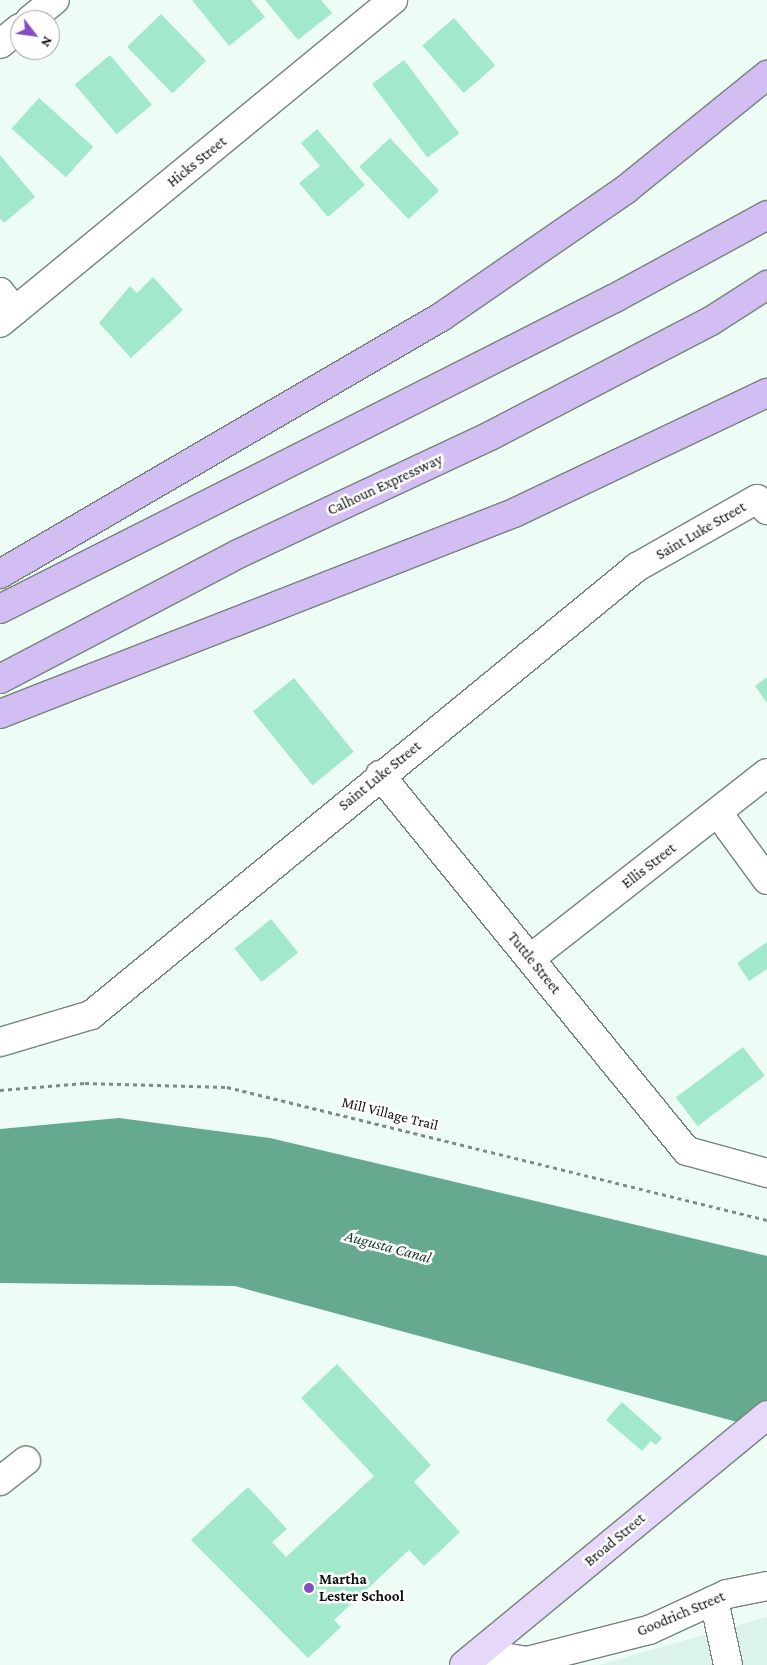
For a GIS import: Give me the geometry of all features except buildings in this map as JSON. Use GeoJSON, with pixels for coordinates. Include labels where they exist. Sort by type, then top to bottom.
{"type":"FeatureCollection","features":[{"type":"Feature","properties":{"kind":"highway"},"geometry":{"type":"LineString","coordinates":[[0,574],[441,317],[625,190],[767,76]]}},
{"type":"Feature","properties":{"kind":"highway"},"geometry":{"type":"LineString","coordinates":[[0,609],[580,316],[767,215]]}},
{"type":"Feature","properties":{"kind":"highway","name":"Calhoun Expressway"},"geometry":{"type":"LineString","coordinates":[[0,679],[238,554],[490,436],[711,320],[767,285]]}},
{"type":"Feature","properties":{"kind":"highway"},"geometry":{"type":"LineString","coordinates":[[0,714],[514,513],[767,393]]}},
{"type":"Feature","properties":{"kind":"main road","name":"Broad Street"},"geometry":{"type":"LineString","coordinates":[[471,1659],[767,1415]]}},
{"type":"Feature","properties":{"kind":"street"},"geometry":{"type":"LineString","coordinates":[[42,10],[55,0]]}},
{"type":"Feature","properties":{"kind":"street","name":"Hicks Street"},"geometry":{"type":"LineString","coordinates":[[5,309],[393,0]]}},
{"type":"Feature","properties":{"kind":"street"},"geometry":{"type":"LineString","coordinates":[[0,44],[10,36]]}},
{"type":"Feature","properties":{"kind":"street","name":"Saint Luke Street"},"geometry":{"type":"LineString","coordinates":[[0,1042],[91,1015],[380,775],[637,567],[762,504]]}},
{"type":"Feature","properties":{"kind":"street","name":"Ellis Street"},"geometry":{"type":"LineString","coordinates":[[530,958],[767,773]]}},
{"type":"Feature","properties":{"kind":"street","name":"Tuttle Street"},"geometry":{"type":"LineString","coordinates":[[380,775],[687,1151],[767,1173]]}},
{"type":"Feature","properties":{"kind":"street"},"geometry":{"type":"LineString","coordinates":[[718,813],[767,880]]}},
{"type":"Feature","properties":{"kind":"street"},"geometry":{"type":"LineString","coordinates":[[0,1481],[26,1461]]}},
{"type":"Feature","properties":{"kind":"street","name":"Goodrich Street"},"geometry":{"type":"LineString","coordinates":[[471,1659],[527,1662],[649,1630],[714,1600],[767,1586]]}},
{"type":"Feature","properties":{"kind":"street"},"geometry":{"type":"LineString","coordinates":[[714,1600],[728,1665]]}},
{"type":"Feature","properties":{"kind":"path","name":"Mill Village Trail"},"geometry":{"type":"LineString","coordinates":[[0,1090],[85,1083],[227,1087],[767,1220]]}},
{"type":"Feature","properties":{"kind":"shaded area"},"geometry":{"type":"Polygon","coordinates":[[[767,1617],[767,1665],[599,1665],[767,1617]]]}},
{"type":"Feature","properties":{"kind":"water","name":"Augusta Canal"},"geometry":{"type":"Polygon","coordinates":[[[119,1118],[270,1138],[767,1256],[767,1430],[235,1286],[0,1283],[0,1129],[119,1118]]]}},
{"type":"Feature","properties":{"kind":"place","name":"Martha Lester School"},"geometry":{"type":"Point","coordinates":[309,1588]}}]}
